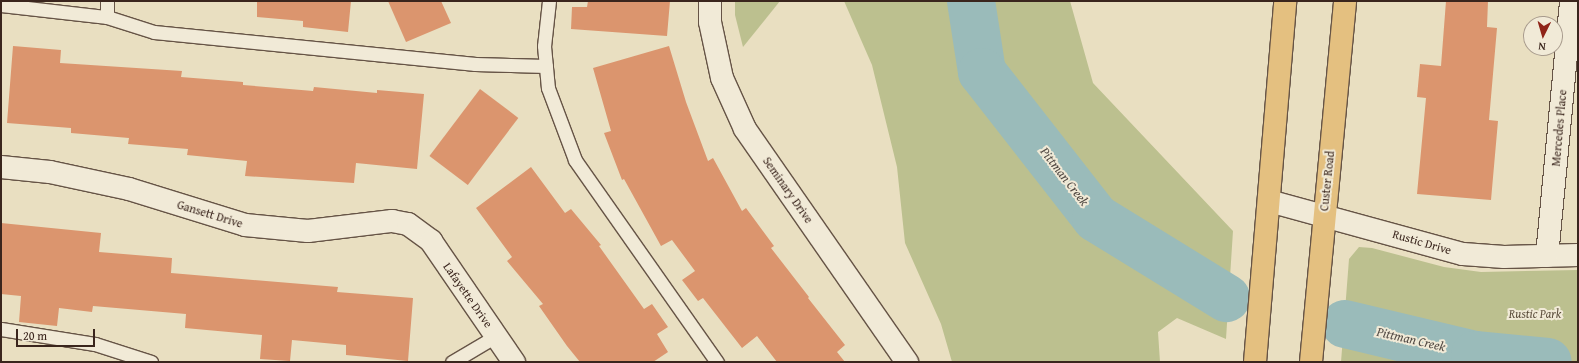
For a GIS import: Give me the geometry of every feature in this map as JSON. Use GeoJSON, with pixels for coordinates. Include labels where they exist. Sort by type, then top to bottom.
{"type":"FeatureCollection","features":[{"type":"Feature","properties":{"kind":"main road"},"geometry":{"type":"LineString","coordinates":[[1255,362],[1285,1]]}},
{"type":"Feature","properties":{"kind":"main road","name":"Custer Road"},"geometry":{"type":"LineString","coordinates":[[1311,362],[1345,1]]}},
{"type":"Feature","properties":{"kind":"street","name":"Seminary Drive"},"geometry":{"type":"LineString","coordinates":[[710,1],[710,22],[722,78],[746,129],[907,362]]}},
{"type":"Feature","properties":{"kind":"street","name":"Mercedes Place"},"geometry":{"type":"LineString","coordinates":[[1546,256],[1571,1]]}},
{"type":"Feature","properties":{"kind":"street","name":"Gansett Drive"},"geometry":{"type":"LineString","coordinates":[[1,168],[50,172],[129,189],[245,225],[308,231],[392,221],[408,224],[420,231]]}},
{"type":"Feature","properties":{"kind":"street","name":"Rustic Drive"},"geometry":{"type":"LineString","coordinates":[[1269,201],[1324,214],[1463,254],[1504,257],[1578,255]]}},
{"type":"Feature","properties":{"kind":"street","name":"Lafayette Drive"},"geometry":{"type":"LineString","coordinates":[[420,231],[431,241],[514,362]]}},
{"type":"Feature","properties":{"kind":"lane"},"geometry":{"type":"LineString","coordinates":[[107,1],[107,17]]}},
{"type":"Feature","properties":{"kind":"lane"},"geometry":{"type":"LineString","coordinates":[[549,1],[544,46],[548,88],[575,160],[717,362]]}},
{"type":"Feature","properties":{"kind":"lane"},"geometry":{"type":"LineString","coordinates":[[1,5],[107,17],[154,32],[475,64],[546,66]]}},
{"type":"Feature","properties":{"kind":"lane"},"geometry":{"type":"LineString","coordinates":[[1,329],[94,344],[151,362]]}},
{"type":"Feature","properties":{"kind":"lane"},"geometry":{"type":"LineString","coordinates":[[452,362],[496,336]]}},
{"type":"Feature","properties":{"kind":"green space"},"geometry":{"type":"Polygon","coordinates":[[[735,1],[780,1],[743,47],[735,15],[735,1]]]}},
{"type":"Feature","properties":{"kind":"green space"},"geometry":{"type":"Polygon","coordinates":[[[844,1],[1070,1],[1093,83],[1233,231],[1226,339],[1177,318],[1158,332],[1160,362],[952,362],[941,324],[905,243],[897,167],[872,65],[844,1]]]}},
{"type":"Feature","properties":{"kind":"green space","name":"Rustic Park"},"geometry":{"type":"Polygon","coordinates":[[[1359,247],[1372,248],[1444,267],[1481,272],[1578,270],[1578,362],[1341,362],[1349,259],[1359,247]]]}},
{"type":"Feature","properties":{"kind":"building"},"geometry":{"type":"Polygon","coordinates":[[[257,1],[351,1],[348,32],[303,27],[303,21],[257,17],[257,1]]]}},
{"type":"Feature","properties":{"kind":"building"},"geometry":{"type":"Polygon","coordinates":[[[388,1],[441,1],[451,23],[406,42],[388,1]]]}},
{"type":"Feature","properties":{"kind":"building"},"geometry":{"type":"Polygon","coordinates":[[[588,1],[670,1],[667,36],[571,29],[572,7],[587,7],[588,1]]]}},
{"type":"Feature","properties":{"kind":"building"},"geometry":{"type":"Polygon","coordinates":[[[1446,1],[1488,1],[1487,27],[1497,28],[1489,120],[1498,121],[1491,200],[1417,194],[1426,98],[1417,97],[1420,64],[1441,66],[1446,1]]]}},
{"type":"Feature","properties":{"kind":"building"},"geometry":{"type":"Polygon","coordinates":[[[13,46],[61,50],[60,63],[182,71],[181,77],[243,82],[243,85],[313,91],[314,87],[377,93],[377,90],[424,94],[417,169],[356,163],[354,183],[245,176],[247,161],[187,155],[188,149],[128,144],[129,138],[71,133],[71,128],[7,123],[13,46]]]}},
{"type":"Feature","properties":{"kind":"building"},"geometry":{"type":"Polygon","coordinates":[[[669,46],[686,102],[708,161],[713,158],[742,211],[746,208],[774,246],[771,248],[845,345],[837,352],[845,362],[777,362],[757,336],[742,348],[703,298],[698,301],[682,280],[695,271],[672,240],[661,246],[624,179],[622,180],[604,133],[611,131],[593,68],[669,46]]]}},
{"type":"Feature","properties":{"kind":"building"},"geometry":{"type":"Polygon","coordinates":[[[480,89],[518,118],[468,185],[429,156],[480,89]]]}},
{"type":"Feature","properties":{"kind":"building"},"geometry":{"type":"Polygon","coordinates":[[[531,167],[565,213],[571,209],[601,245],[599,246],[644,309],[652,304],[668,327],[657,334],[668,352],[653,362],[580,362],[567,346],[539,306],[543,304],[507,261],[512,257],[476,208],[531,167]]]}},
{"type":"Feature","properties":{"kind":"building"},"geometry":{"type":"Polygon","coordinates":[[[1,223],[101,233],[99,252],[172,258],[171,273],[338,287],[337,292],[413,298],[408,361],[346,355],[346,345],[292,340],[290,361],[260,359],[262,335],[185,328],[186,314],[93,306],[92,312],[59,308],[57,326],[19,322],[21,296],[1,294],[1,223]]]}},
{"type":"Feature","properties":{"kind":"waterway","name":"Pittman Creek"},"geometry":{"type":"LineString","coordinates":[[971,1],[982,72],[1096,218],[1226,298]]}},
{"type":"Feature","properties":{"kind":"waterway","name":"Pittman Creek"},"geometry":{"type":"LineString","coordinates":[[1345,324],[1475,355],[1548,362]]}}]}
